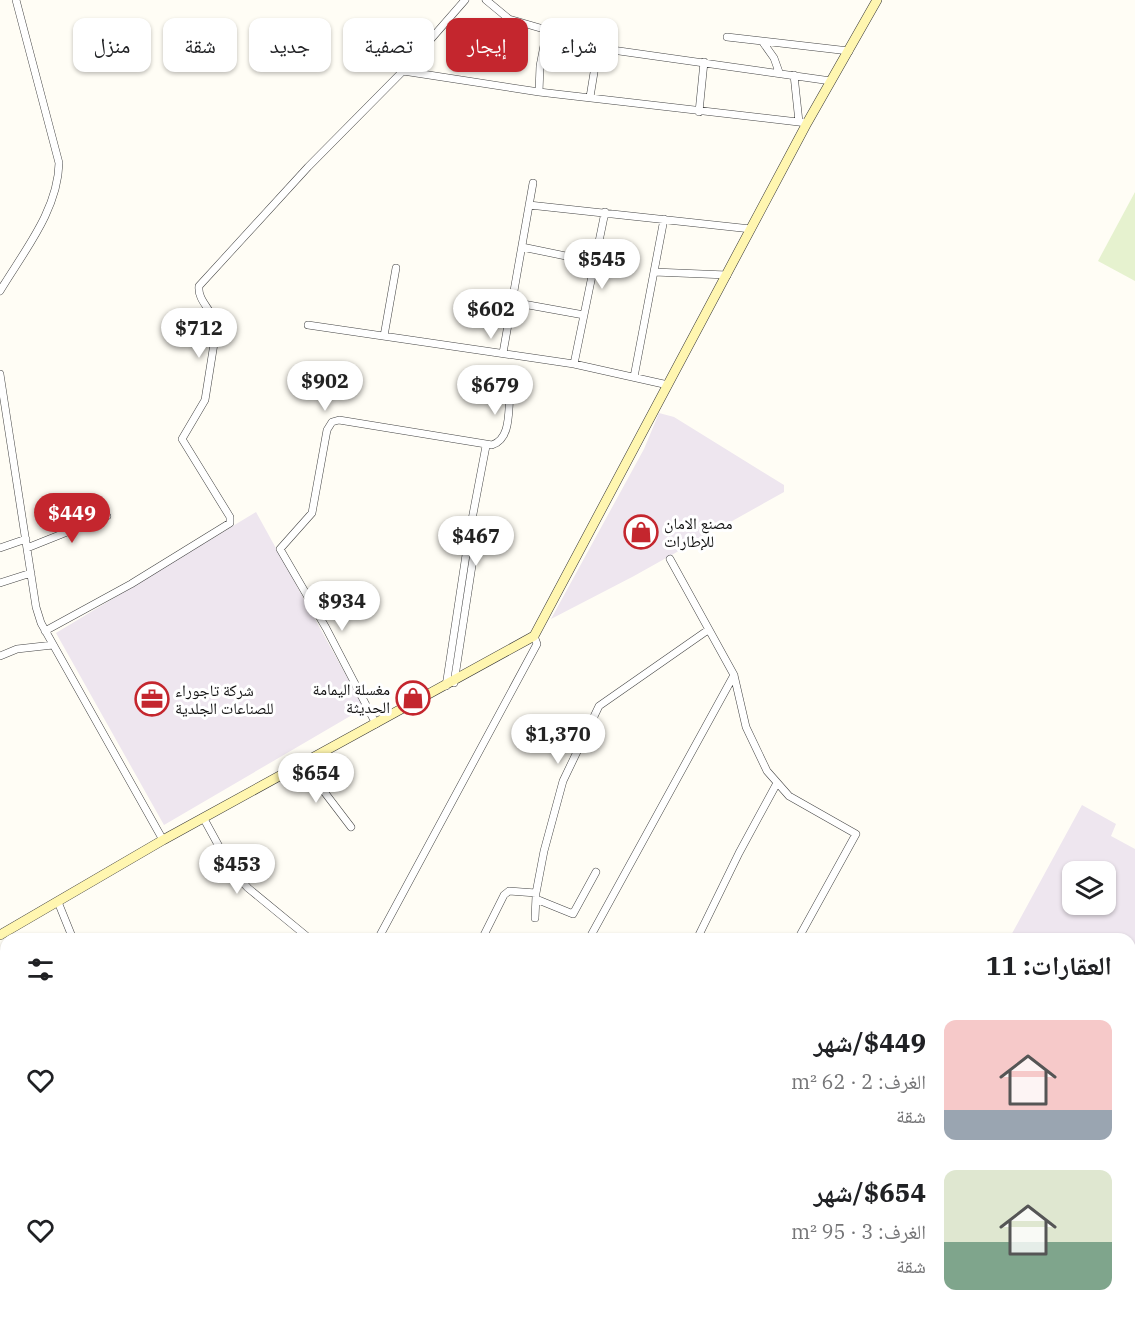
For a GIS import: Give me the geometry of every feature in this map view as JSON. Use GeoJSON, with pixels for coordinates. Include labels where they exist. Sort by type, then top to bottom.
{"type":"FeatureCollection","features":[{"type":"Feature","properties":{"kind":"street"},"geometry":{"type":"LineString","coordinates":[[0,291],[50,207],[59,184],[59,163],[16,0]]}},
{"type":"Feature","properties":{"kind":"street"},"geometry":{"type":"LineString","coordinates":[[434,36],[465,0]]}},
{"type":"Feature","properties":{"kind":"street"},"geometry":{"type":"LineString","coordinates":[[486,0],[509,19],[546,30],[540,66],[539,92]]}},
{"type":"Feature","properties":{"kind":"street"},"geometry":{"type":"LineString","coordinates":[[4,933],[163,840],[534,636],[727,275],[803,123],[849,51],[876,0]]}},
{"type":"Feature","properties":{"kind":"street"},"geometry":{"type":"LineString","coordinates":[[727,37],[849,51]]}},
{"type":"Feature","properties":{"kind":"street"},"geometry":{"type":"LineString","coordinates":[[762,41],[774,58],[779,72]]}},
{"type":"Feature","properties":{"kind":"street"},"geometry":{"type":"LineString","coordinates":[[618,51],[831,81]]}},
{"type":"Feature","properties":{"kind":"street"},"geometry":{"type":"LineString","coordinates":[[699,112],[704,62]]}},
{"type":"Feature","properties":{"kind":"street"},"geometry":{"type":"LineString","coordinates":[[45,631],[131,584],[230,523],[230,517],[182,439],[205,400],[216,330],[216,320],[201,298],[200,286],[308,167],[402,72]]}},
{"type":"Feature","properties":{"kind":"street"},"geometry":{"type":"LineString","coordinates":[[409,72],[539,92],[803,123]]}},
{"type":"Feature","properties":{"kind":"street"},"geometry":{"type":"LineString","coordinates":[[590,97],[594,72]]}},
{"type":"Feature","properties":{"kind":"street"},"geometry":{"type":"LineString","coordinates":[[794,75],[803,123]]}},
{"type":"Feature","properties":{"kind":"street"},"geometry":{"type":"LineString","coordinates":[[503,353],[533,183]]}},
{"type":"Feature","properties":{"kind":"street"},"geometry":{"type":"LineString","coordinates":[[529,206],[605,212],[751,229]]}},
{"type":"Feature","properties":{"kind":"street"},"geometry":{"type":"LineString","coordinates":[[574,364],[605,212]]}},
{"type":"Feature","properties":{"kind":"street"},"geometry":{"type":"LineString","coordinates":[[634,376],[664,219]]}},
{"type":"Feature","properties":{"kind":"street"},"geometry":{"type":"LineString","coordinates":[[522,247],[595,262]]}},
{"type":"Feature","properties":{"kind":"street"},"geometry":{"type":"LineString","coordinates":[[384,336],[396,268]]}},
{"type":"Feature","properties":{"kind":"street"},"geometry":{"type":"LineString","coordinates":[[654,272],[727,275]]}},
{"type":"Feature","properties":{"kind":"street"},"geometry":{"type":"LineString","coordinates":[[512,302],[584,315]]}},
{"type":"Feature","properties":{"kind":"street"},"geometry":{"type":"LineString","coordinates":[[308,325],[476,352],[503,353],[574,364],[668,385]]}},
{"type":"Feature","properties":{"kind":"street"},"geometry":{"type":"LineString","coordinates":[[0,375],[4,423],[26,539],[36,608],[45,631],[163,840]]}},
{"type":"Feature","properties":{"kind":"street"},"geometry":{"type":"LineString","coordinates":[[376,724],[326,628],[282,555],[280,546],[312,513],[327,430],[335,420],[486,446],[496,444],[505,435],[510,395]]}},
{"type":"Feature","properties":{"kind":"street"},"geometry":{"type":"LineString","coordinates":[[450,684],[469,536],[486,446]]}},
{"type":"Feature","properties":{"kind":"street"},"geometry":{"type":"LineString","coordinates":[[27,548],[107,516]]}},
{"type":"Feature","properties":{"kind":"street"},"geometry":{"type":"LineString","coordinates":[[450,684],[479,520]]}},
{"type":"Feature","properties":{"kind":"street"},"geometry":{"type":"LineString","coordinates":[[0,549],[26,539]]}},
{"type":"Feature","properties":{"kind":"street"},"geometry":{"type":"LineString","coordinates":[[670,559],[734,675],[746,727],[756,751],[777,783],[804,806],[856,834],[801,933]]}},
{"type":"Feature","properties":{"kind":"street"},"geometry":{"type":"LineString","coordinates":[[0,583],[31,573]]}},
{"type":"Feature","properties":{"kind":"street"},"geometry":{"type":"LineString","coordinates":[[535,918],[536,896],[544,851],[563,782],[599,706],[708,630]]}},
{"type":"Feature","properties":{"kind":"street"},"geometry":{"type":"LineString","coordinates":[[381,933],[537,644],[534,636]]}},
{"type":"Feature","properties":{"kind":"street"},"geometry":{"type":"LineString","coordinates":[[0,656],[17,649],[53,645]]}},
{"type":"Feature","properties":{"kind":"street"},"geometry":{"type":"LineString","coordinates":[[591,933],[734,675]]}},
{"type":"Feature","properties":{"kind":"street"},"geometry":{"type":"LineString","coordinates":[[303,765],[351,827]]}},
{"type":"Feature","properties":{"kind":"street"},"geometry":{"type":"LineString","coordinates":[[700,933],[739,853],[777,783]]}},
{"type":"Feature","properties":{"kind":"street"},"geometry":{"type":"LineString","coordinates":[[204,819],[233,872],[248,888],[303,933]]}},
{"type":"Feature","properties":{"kind":"street"},"geometry":{"type":"LineString","coordinates":[[485,933],[504,896],[509,891],[536,896],[573,914],[596,872]]}},
{"type":"Feature","properties":{"kind":"street"},"geometry":{"type":"LineString","coordinates":[[58,902],[71,933]]}},
{"type":"Feature","properties":{"kind":"shaded area"},"geometry":{"type":"Polygon","coordinates":[[[659,413],[674,417],[784,485],[784,492],[634,576],[551,619],[644,449],[659,413]]]}},
{"type":"Feature","properties":{"kind":"shaded area"},"geometry":{"type":"Polygon","coordinates":[[[256,512],[364,708],[164,825],[56,633],[256,512]]]}},
{"type":"Feature","properties":{"kind":"shaded area"},"geometry":{"type":"Polygon","coordinates":[[[1082,805],[1116,824],[1111,836],[1135,849],[1135,933],[1012,933],[1082,805]]]}},
{"type":"Feature","properties":{"kind":"green space"},"geometry":{"type":"Polygon","coordinates":[[[1135,192],[1135,281],[1098,261],[1135,192]]]}},
{"type":"Feature","properties":{"kind":"place","name":"مصنع الامان للإطارات"},"geometry":{"type":"Point","coordinates":[641,532]}},
{"type":"Feature","properties":{"kind":"place","name":"مغسلة اليمامة الحديثة"},"geometry":{"type":"Point","coordinates":[413,698]}},
{"type":"Feature","properties":{"kind":"place","name":"شركة تاجوراء للصناعات الجلدية"},"geometry":{"type":"Point","coordinates":[152,699]}}]}
